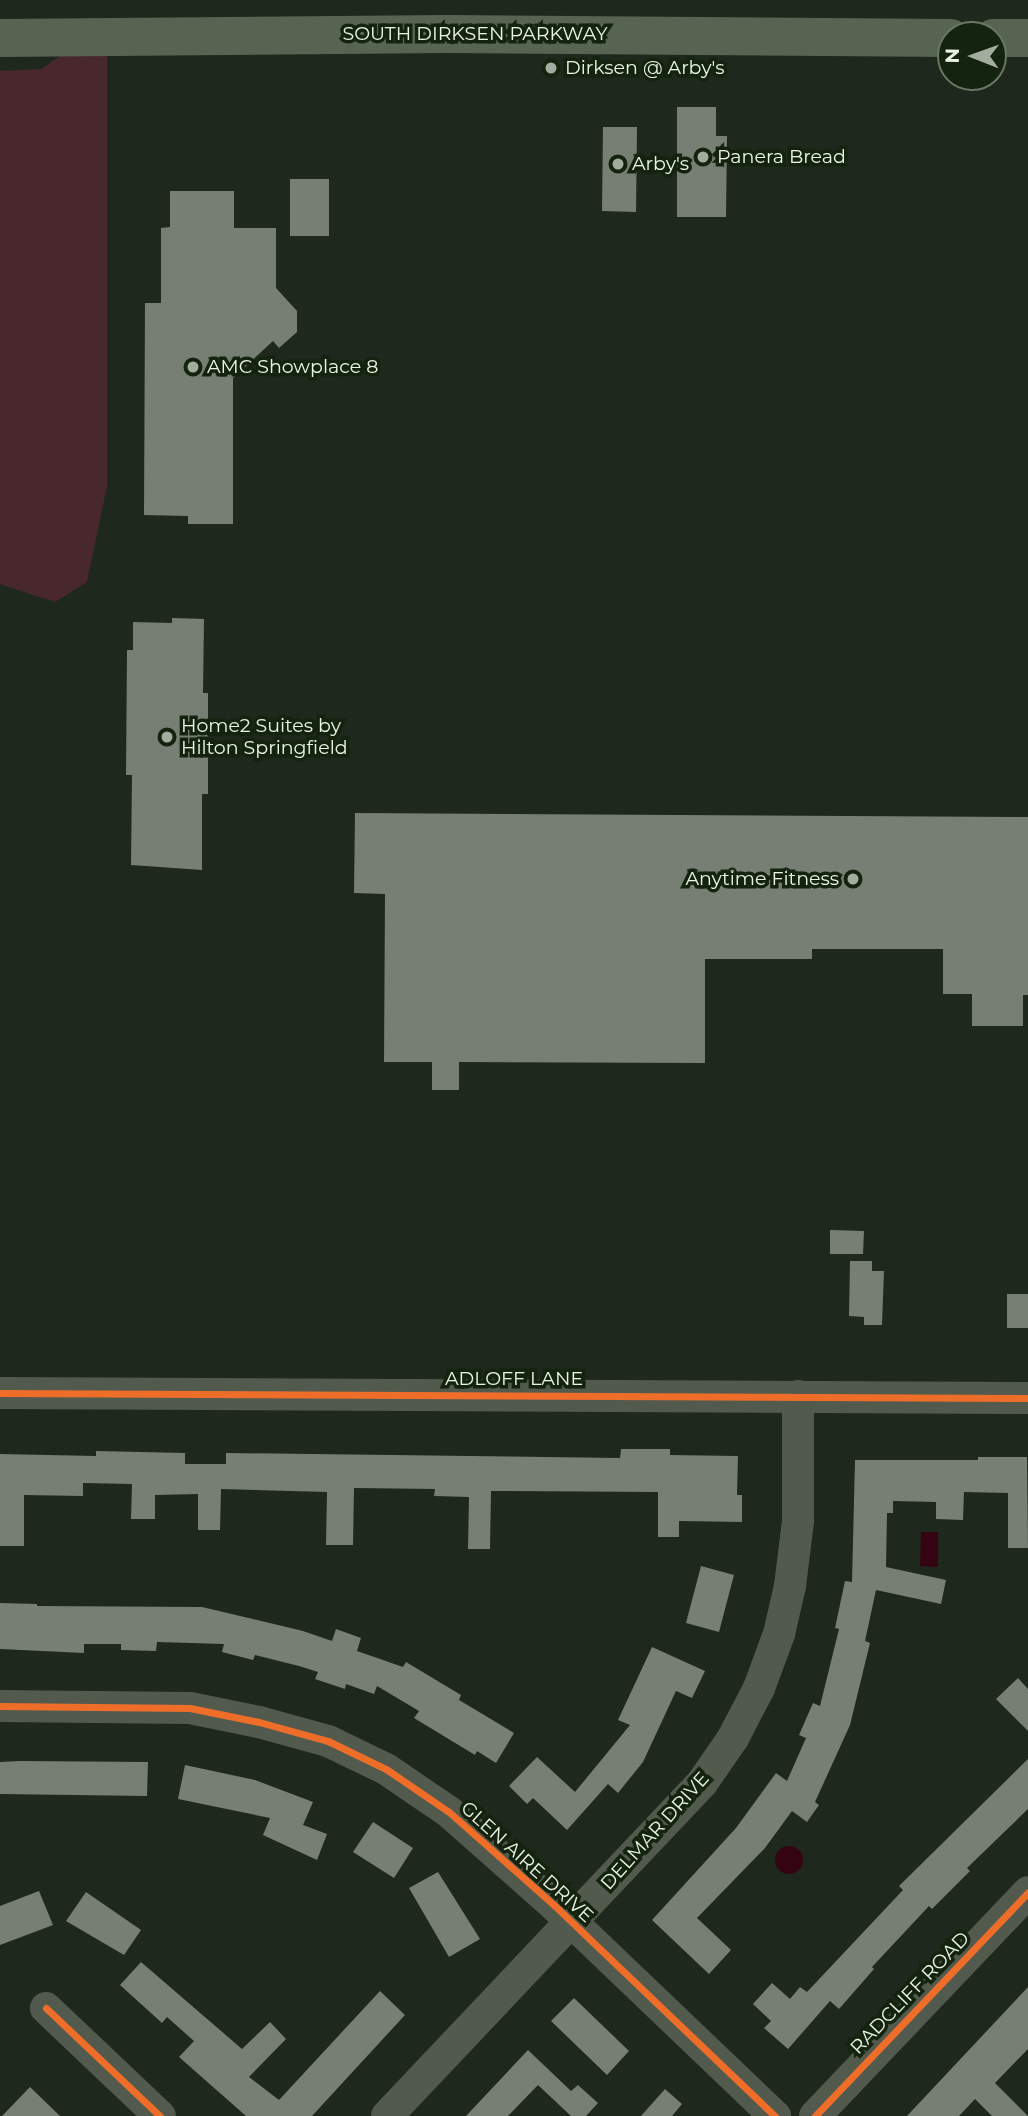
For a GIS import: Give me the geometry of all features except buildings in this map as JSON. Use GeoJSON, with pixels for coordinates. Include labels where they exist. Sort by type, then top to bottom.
{"type":"FeatureCollection","features":[{"type":"Feature","properties":{"kind":"main road","name":"SOUTH DIRKSEN PARKWAY"},"geometry":{"type":"LineString","coordinates":[[0,38],[421,34],[937,37]]}},
{"type":"Feature","properties":{"kind":"main road"},"geometry":{"type":"LineString","coordinates":[[1007,38],[1028,38]]}},
{"type":"Feature","properties":{"kind":"street","name":"ADLOFF LANE"},"geometry":{"type":"LineString","coordinates":[[0,1393],[1028,1398]]}},
{"type":"Feature","properties":{"kind":"street","name":"DELMAR DRIVE"},"geometry":{"type":"LineString","coordinates":[[387,2116],[702,1783],[733,1738],[759,1688],[779,1634],[790,1586],[799,1521],[798,1396]]}},
{"type":"Feature","properties":{"kind":"street","name":"GLEN AIRE DRIVE"},"geometry":{"type":"LineString","coordinates":[[0,1706],[190,1708],[259,1722],[328,1741],[386,1769],[449,1812],[571,1921],[775,2116]]}},
{"type":"Feature","properties":{"kind":"street","name":"RADCLIFF ROAD"},"geometry":{"type":"LineString","coordinates":[[815,2116],[1028,1892]]}},
{"type":"Feature","properties":{"kind":"street"},"geometry":{"type":"LineString","coordinates":[[46,2008],[160,2116]]}},
{"type":"Feature","properties":{"kind":"shaded area"},"geometry":{"type":"Polygon","coordinates":[[[107,52],[107,486],[87,582],[55,602],[0,584],[0,71],[41,69],[65,53],[107,52]]]}},
{"type":"Feature","properties":{"kind":"shaded area"},"geometry":{"type":"Polygon","coordinates":[[[921,1532],[938,1532],[938,1567],[920,1566],[921,1532]]]}},
{"type":"Feature","properties":{"kind":"shaded area"},"geometry":{"type":"Polygon","coordinates":[[[789,1846],[799,1850],[803,1860],[799,1870],[789,1874],[779,1870],[775,1860],[779,1850],[789,1846]]]}},
{"type":"Feature","properties":{"kind":"cycle path"},"geometry":{"type":"LineString","coordinates":[[0,1393],[1028,1398]]}},
{"type":"Feature","properties":{"kind":"cycle path"},"geometry":{"type":"LineString","coordinates":[[0,1706],[190,1708],[259,1722],[328,1741],[386,1769],[449,1812],[554,1905],[775,2116]]}},
{"type":"Feature","properties":{"kind":"cycle path"},"geometry":{"type":"LineString","coordinates":[[815,2116],[1028,1892]]}},
{"type":"Feature","properties":{"kind":"cycle path"},"geometry":{"type":"LineString","coordinates":[[46,2008],[160,2116]]}},
{"type":"Feature","properties":{"kind":"place","name":"Dirksen @ Arby's"},"geometry":{"type":"Point","coordinates":[551,68]}},
{"type":"Feature","properties":{"kind":"place","name":"Panera Bread"},"geometry":{"type":"Point","coordinates":[703,157]}},
{"type":"Feature","properties":{"kind":"place","name":"Arby's"},"geometry":{"type":"Point","coordinates":[618,164]}},
{"type":"Feature","properties":{"kind":"place","name":"AMC Showplace 8"},"geometry":{"type":"Point","coordinates":[193,367]}},
{"type":"Feature","properties":{"kind":"place","name":"Home2 Suites by Hilton Springfield"},"geometry":{"type":"Point","coordinates":[167,737]}},
{"type":"Feature","properties":{"kind":"place","name":"Anytime Fitness"},"geometry":{"type":"Point","coordinates":[853,879]}}]}
